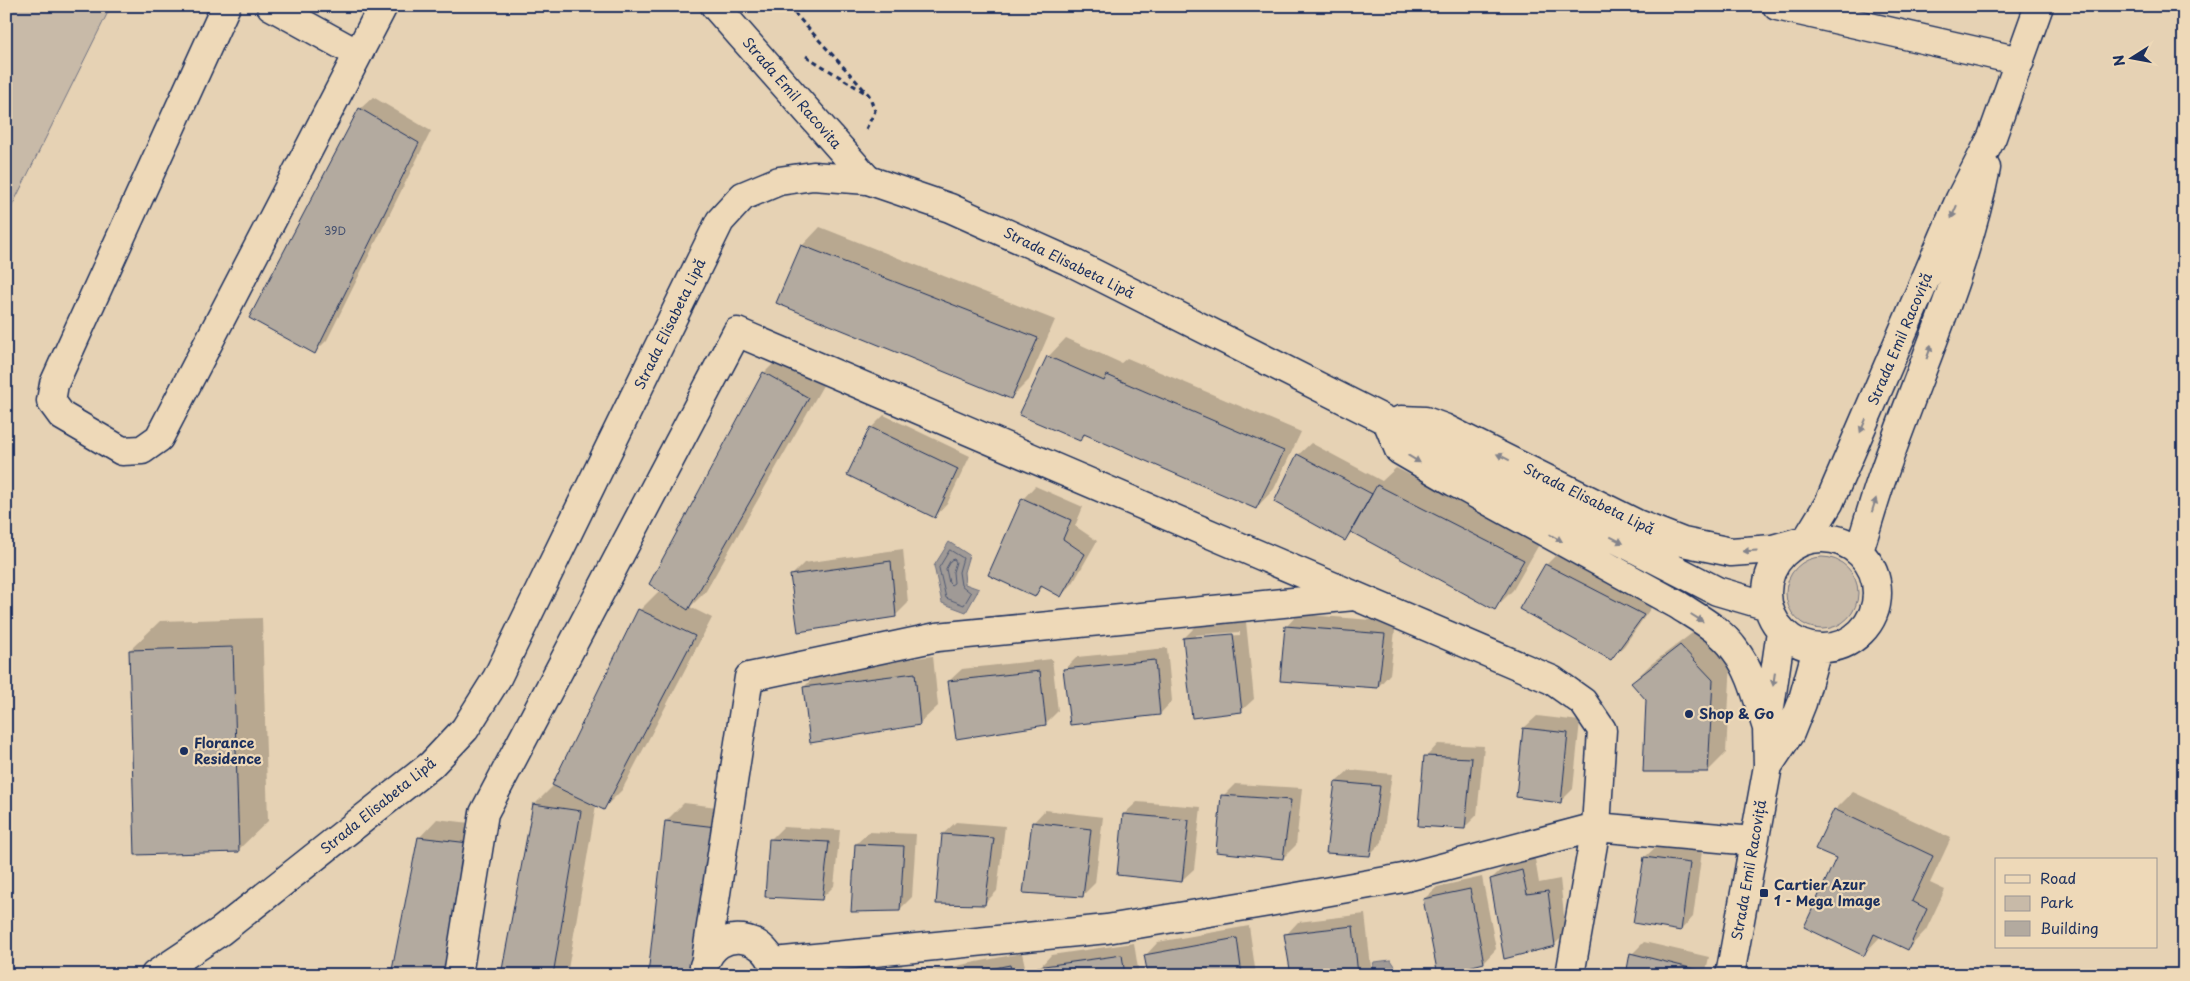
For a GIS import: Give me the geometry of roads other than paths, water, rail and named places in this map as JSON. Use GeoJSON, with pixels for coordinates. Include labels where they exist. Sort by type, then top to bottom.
{"type":"FeatureCollection","features":[{"type":"Feature","properties":{"kind":"street"},"geometry":{"type":"LineString","coordinates":[[226,6],[54,384],[51,401],[62,416],[122,451],[142,450],[159,438],[382,6]]}},
{"type":"Feature","properties":{"kind":"street"},"geometry":{"type":"LineString","coordinates":[[271,6],[358,54]]}},
{"type":"Feature","properties":{"kind":"street","name":"Strada Emil Racovita"},"geometry":{"type":"LineString","coordinates":[[715,6],[868,180]]}},
{"type":"Feature","properties":{"kind":"street"},"geometry":{"type":"LineString","coordinates":[[1777,6],[2020,61]]}},
{"type":"Feature","properties":{"kind":"street","name":"Strada Emil Racoviță"},"geometry":{"type":"LineString","coordinates":[[1802,541],[1829,503],[1960,199],[1992,137],[2039,6]]}},
{"type":"Feature","properties":{"kind":"street","name":"Strada Emil Racoviță"},"geometry":{"type":"LineString","coordinates":[[1859,551],[1883,475],[1938,327],[1977,212],[1992,137]]}},
{"type":"Feature","properties":{"kind":"street","name":"Strada Elisabeta Lipă"},"geometry":{"type":"LineString","coordinates":[[155,975],[221,931],[424,771],[465,729],[497,678],[720,222],[743,196],[779,181],[813,176],[868,180],[958,212],[1075,264],[1387,421],[1709,587],[1739,599],[1768,606]]}},
{"type":"Feature","properties":{"kind":"street"},"geometry":{"type":"LineString","coordinates":[[458,975],[484,813],[737,332],[1552,680],[1583,702],[1602,730],[1596,827],[1570,975]]}},
{"type":"Feature","properties":{"kind":"street"},"geometry":{"type":"LineString","coordinates":[[1387,421],[1399,450],[1678,605],[1712,627],[1735,649],[1748,672],[1767,728]]}},
{"type":"Feature","properties":{"kind":"street","name":"Strada Elisabeta Lipă"},"geometry":{"type":"LineString","coordinates":[[1387,421],[1425,421],[1444,428],[1637,524],[1683,542],[1731,552],[1773,549],[1802,541]]}},
{"type":"Feature","properties":{"kind":"street","name":"Strada Emil Racoviță"},"geometry":{"type":"LineString","coordinates":[[1825,537],[1844,541],[1859,551],[1870,565],[1877,581],[1878,598],[1874,615],[1864,630],[1850,641],[1834,648],[1817,649],[1791,640],[1781,631],[1773,619],[1768,606],[1767,587],[1772,569],[1782,553],[1802,541],[1825,537]]}},
{"type":"Feature","properties":{"kind":"street"},"geometry":{"type":"LineString","coordinates":[[705,967],[749,677],[937,637],[1356,596]]}},
{"type":"Feature","properties":{"kind":"street","name":"Strada Emil Racoviță"},"geometry":{"type":"LineString","coordinates":[[1730,975],[1768,766],[1767,728],[1781,631]]}},
{"type":"Feature","properties":{"kind":"street","name":"Strada Emil Racoviță"},"geometry":{"type":"LineString","coordinates":[[1768,766],[1790,733],[1802,703],[1817,649]]}},
{"type":"Feature","properties":{"kind":"street"},"geometry":{"type":"LineString","coordinates":[[705,967],[714,949],[724,942],[735,939],[747,939],[758,944],[768,952],[775,968],[1107,929],[1403,878],[1596,827],[1753,842]]}},
{"type":"Feature","properties":{"kind":"water"},"geometry":{"type":"Polygon","coordinates":[[[949,542],[969,555],[964,572],[965,584],[979,589],[966,612],[942,603],[934,566],[949,542]]]}},
{"type":"Feature","properties":{"kind":"water"},"geometry":{"type":"Polygon","coordinates":[[[1391,960],[1401,975],[1370,975],[1374,962],[1391,960]]]}},
{"type":"Feature","properties":{"kind":"place","name":"Shop & Go"},"geometry":{"type":"Point","coordinates":[1689,714]}},
{"type":"Feature","properties":{"kind":"place","name":"Florance Residence"},"geometry":{"type":"Point","coordinates":[184,751]}},
{"type":"Feature","properties":{"kind":"place","name":"Cartier Azur 1 - Mega Image"},"geometry":{"type":"Point","coordinates":[1764,893]}}]}
